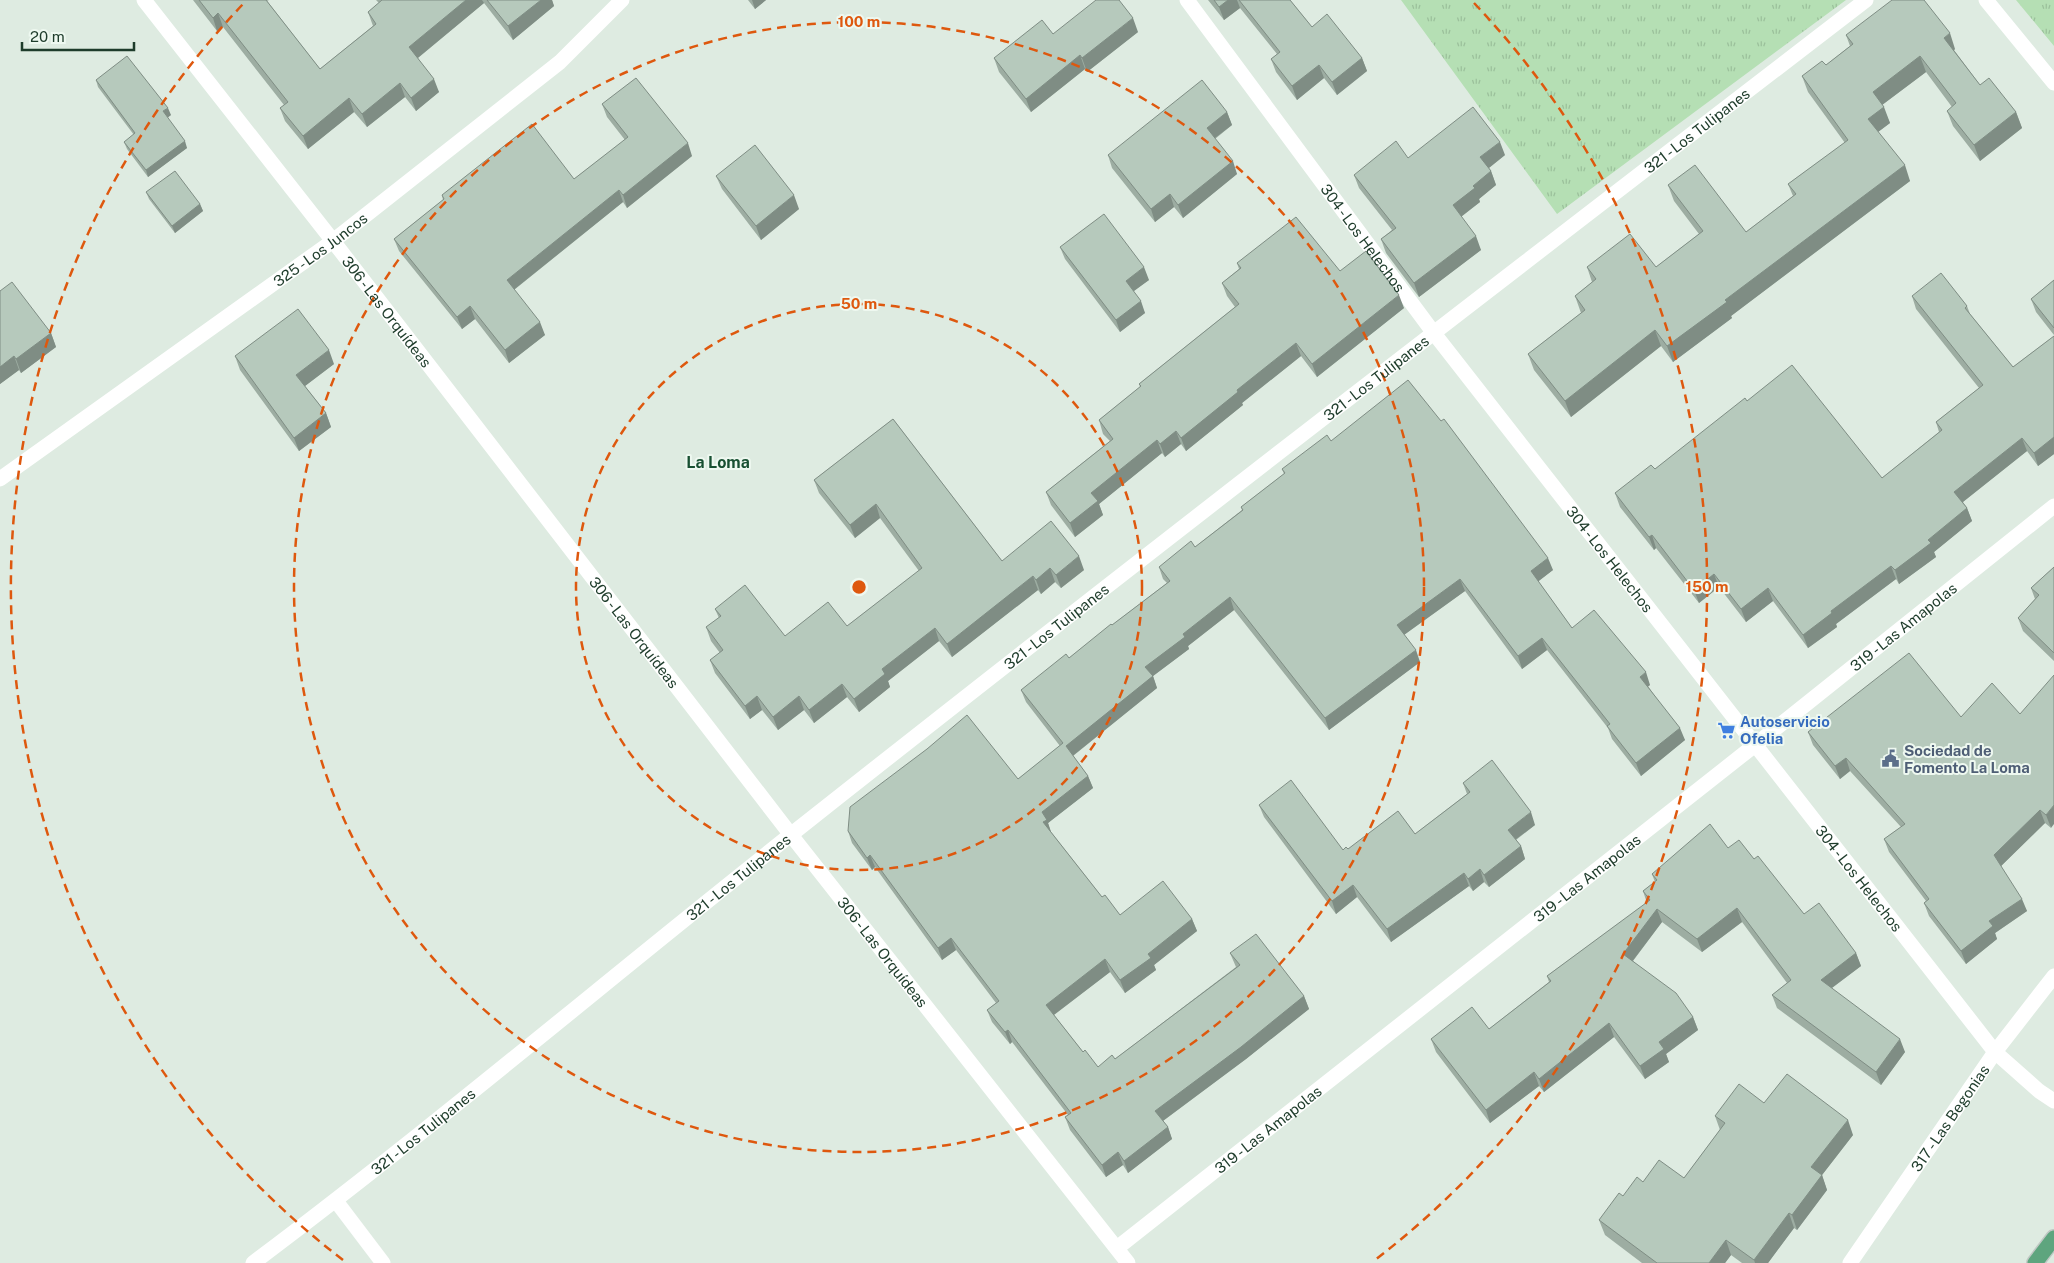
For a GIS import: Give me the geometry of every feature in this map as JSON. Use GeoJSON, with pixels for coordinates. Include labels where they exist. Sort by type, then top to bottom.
{"type":"FeatureCollection","features":[{"type":"Feature","properties":{"kind":"main road"},"geometry":{"type":"LineString","coordinates":[[2035,1263],[2054,1238]]}},
{"type":"Feature","properties":{"kind":"street","name":"306 - Las Orquídeas"},"geometry":{"type":"LineString","coordinates":[[144,0],[333,241],[790,835],[1128,1263]]}},
{"type":"Feature","properties":{"kind":"street","name":"325 - Los Juncos"},"geometry":{"type":"LineString","coordinates":[[0,479],[333,241],[560,62],[622,0]]}},
{"type":"Feature","properties":{"kind":"street","name":"304 - Los Helechos"},"geometry":{"type":"LineString","coordinates":[[1187,0],[1432,332],[1995,1052],[2054,1101]]}},
{"type":"Feature","properties":{"kind":"street","name":"321 - Los Tulipanes"},"geometry":{"type":"LineString","coordinates":[[253,1263],[336,1200],[790,835],[1432,332],[1866,0]]}},
{"type":"Feature","properties":{"kind":"street"},"geometry":{"type":"LineString","coordinates":[[1986,0],[2054,83]]}},
{"type":"Feature","properties":{"kind":"street","name":"319 - Las Amapolas"},"geometry":{"type":"LineString","coordinates":[[1117,1248],[1755,745],[2054,506]]}},
{"type":"Feature","properties":{"kind":"street","name":"317 - Las Begonias"},"geometry":{"type":"LineString","coordinates":[[1850,1263],[1995,1052],[2054,976]]}},
{"type":"Feature","properties":{"kind":"street"},"geometry":{"type":"LineString","coordinates":[[336,1200],[383,1263]]}},
{"type":"Feature","properties":{"kind":"green space"},"geometry":{"type":"Polygon","coordinates":[[[1401,0],[1846,0],[1557,214],[1401,0]]]}},
{"type":"Feature","properties":{"kind":"green space"},"geometry":{"type":"Polygon","coordinates":[[[2016,0],[2054,0],[2054,46],[2016,0]]]}},
{"type":"Feature","properties":{"kind":"building"},"geometry":{"type":"Polygon","coordinates":[[[199,0],[266,0],[320,69],[376,24],[368,12],[382,0],[466,0],[409,47],[434,79],[411,98],[400,83],[362,114],[349,98],[303,136],[280,108],[288,102],[218,13],[213,18],[199,0]]]}},
{"type":"Feature","properties":{"kind":"building"},"geometry":{"type":"Polygon","coordinates":[[[487,0],[541,0],[508,26],[487,0]]]}},
{"type":"Feature","properties":{"kind":"building"},"geometry":{"type":"Polygon","coordinates":[[[1096,0],[1119,0],[1133,18],[1082,58],[1080,55],[1026,99],[994,58],[1042,20],[1053,34],[1096,0]]]}},
{"type":"Feature","properties":{"kind":"building"},"geometry":{"type":"Polygon","coordinates":[[[1214,0],[1228,0],[1219,7],[1214,0]]]}},
{"type":"Feature","properties":{"kind":"building"},"geometry":{"type":"Polygon","coordinates":[[[1239,0],[1290,0],[1312,27],[1327,14],[1362,58],[1332,82],[1319,65],[1292,86],[1271,59],[1280,52],[1239,0]]]}},
{"type":"Feature","properties":{"kind":"building"},"geometry":{"type":"Polygon","coordinates":[[[1892,0],[1924,0],[1950,33],[1944,38],[1980,85],[1989,78],[2016,112],[1974,145],[1947,111],[1956,103],[1920,56],[1873,92],[1884,107],[1868,119],[1905,165],[1725,300],[1727,302],[1667,346],[1655,330],[1565,401],[1528,354],[1585,310],[1575,296],[1596,279],[1587,267],[1630,234],[1656,267],[1703,231],[1668,185],[1695,165],[1746,232],[1796,194],[1788,184],[1848,140],[1802,76],[1822,61],[1826,65],[1853,44],[1846,35],[1892,0]]]}},
{"type":"Feature","properties":{"kind":"building"},"geometry":{"type":"Polygon","coordinates":[[[127,56],[168,108],[163,111],[185,141],[146,170],[124,142],[135,133],[96,80],[127,56]]]}},
{"type":"Feature","properties":{"kind":"building"},"geometry":{"type":"Polygon","coordinates":[[[636,78],[688,143],[623,195],[619,190],[507,280],[540,322],[505,350],[470,306],[457,317],[394,239],[444,199],[442,195],[532,124],[574,179],[628,137],[602,104],[636,78]]]}},
{"type":"Feature","properties":{"kind":"building"},"geometry":{"type":"Polygon","coordinates":[[[1202,80],[1227,112],[1207,128],[1233,161],[1178,205],[1170,194],[1151,209],[1108,155],[1202,80]]]}},
{"type":"Feature","properties":{"kind":"building"},"geometry":{"type":"Polygon","coordinates":[[[1473,107],[1500,142],[1480,157],[1491,171],[1473,186],[1475,188],[1453,205],[1476,236],[1414,283],[1381,239],[1396,228],[1354,175],[1396,141],[1408,158],[1473,107]]]}},
{"type":"Feature","properties":{"kind":"building"},"geometry":{"type":"Polygon","coordinates":[[[755,145],[794,195],[756,226],[716,176],[755,145]]]}},
{"type":"Feature","properties":{"kind":"building"},"geometry":{"type":"Polygon","coordinates":[[[175,171],[200,204],[172,226],[146,192],[175,171]]]}},
{"type":"Feature","properties":{"kind":"building"},"geometry":{"type":"Polygon","coordinates":[[[1104,214],[1144,267],[1126,281],[1141,301],[1116,320],[1060,247],[1104,214]]]}},
{"type":"Feature","properties":{"kind":"building"},"geometry":{"type":"Polygon","coordinates":[[[1296,217],[1340,271],[1366,251],[1399,295],[1312,364],[1296,343],[1181,438],[1176,431],[1160,444],[1157,440],[1091,493],[1098,501],[1070,523],[1046,492],[1113,439],[1099,420],[1141,386],[1139,384],[1239,304],[1222,283],[1241,268],[1237,263],[1296,217]]]}},
{"type":"Feature","properties":{"kind":"building"},"geometry":{"type":"Polygon","coordinates":[[[1941,273],[1967,306],[1965,308],[2013,367],[2054,336],[2054,437],[2034,453],[2022,438],[1954,492],[1967,508],[1928,540],[1931,543],[1895,570],[1891,566],[1831,611],[1832,613],[1803,635],[1768,588],[1741,609],[1714,574],[1694,590],[1652,535],[1649,537],[1615,493],[1651,465],[1655,469],[1745,398],[1747,401],[1792,365],[1882,478],[1942,430],[1936,422],[1983,385],[1912,296],[1941,273]]]}},
{"type":"Feature","properties":{"kind":"building"},"geometry":{"type":"Polygon","coordinates":[[[2054,280],[2054,328],[2031,299],[2054,280]]]}},
{"type":"Feature","properties":{"kind":"building"},"geometry":{"type":"Polygon","coordinates":[[[12,282],[51,333],[16,359],[14,356],[0,367],[0,291],[12,282]]]}},
{"type":"Feature","properties":{"kind":"building"},"geometry":{"type":"Polygon","coordinates":[[[298,309],[329,350],[296,375],[326,413],[294,438],[235,356],[298,309]]]}},
{"type":"Feature","properties":{"kind":"building"},"geometry":{"type":"Polygon","coordinates":[[[1408,380],[1441,421],[1444,419],[1548,558],[1531,571],[1572,628],[1594,610],[1646,672],[1640,677],[1680,728],[1636,763],[1607,726],[1610,724],[1542,638],[1518,656],[1460,579],[1397,625],[1416,650],[1325,718],[1230,597],[1183,634],[1185,637],[1145,667],[1153,676],[1066,746],[1088,776],[1042,812],[1047,820],[1043,822],[1102,897],[1105,895],[1120,915],[1163,881],[1192,919],[1148,954],[1151,958],[1120,980],[1105,959],[1046,1005],[1083,1052],[1085,1050],[1098,1067],[1112,1055],[1115,1059],[1240,965],[1230,953],[1256,934],[1304,996],[1241,1047],[1155,1111],[1168,1127],[1124,1161],[1118,1152],[1102,1165],[1065,1117],[1071,1113],[1008,1030],[1005,1032],[987,1010],[999,1001],[951,938],[938,948],[870,855],[867,858],[848,831],[850,807],[927,749],[967,715],[1018,779],[1063,743],[1021,690],[1066,654],[1069,658],[1111,624],[1170,581],[1159,567],[1191,541],[1195,547],[1243,510],[1241,507],[1285,473],[1282,469],[1327,435],[1331,441],[1408,380]]]}},
{"type":"Feature","properties":{"kind":"building"},"geometry":{"type":"Polygon","coordinates":[[[893,419],[1002,561],[1051,521],[1079,556],[1056,575],[1050,568],[1036,580],[1033,576],[947,644],[935,628],[882,669],[885,674],[854,699],[842,684],[809,710],[799,696],[773,717],[757,696],[745,706],[710,660],[723,650],[706,627],[721,616],[715,609],[745,585],[785,636],[828,602],[847,626],[922,568],[876,504],[850,525],[814,480],[893,419]]]}},
{"type":"Feature","properties":{"kind":"building"},"geometry":{"type":"Polygon","coordinates":[[[2054,567],[2054,653],[2018,618],[2039,595],[2031,588],[2054,567]]]}},
{"type":"Feature","properties":{"kind":"building"},"geometry":{"type":"Polygon","coordinates":[[[1909,653],[1961,717],[1992,683],[2020,714],[2054,675],[2054,805],[2046,815],[2040,810],[1994,855],[2022,899],[1989,921],[1993,926],[1961,951],[1924,903],[1929,899],[1884,839],[1905,824],[1846,758],[1835,766],[1808,732],[1909,653]]]}},
{"type":"Feature","properties":{"kind":"building"},"geometry":{"type":"Polygon","coordinates":[[[1492,760],[1531,812],[1508,830],[1521,846],[1484,875],[1480,869],[1468,879],[1464,873],[1387,929],[1353,885],[1332,901],[1259,805],[1291,780],[1343,850],[1346,847],[1348,849],[1398,811],[1415,834],[1470,792],[1463,783],[1492,760]]]}},
{"type":"Feature","properties":{"kind":"building"},"geometry":{"type":"Polygon","coordinates":[[[1710,824],[1728,848],[1739,840],[1754,859],[1758,856],[1804,914],[1819,903],[1856,953],[1821,980],[1900,1039],[1876,1072],[1772,995],[1791,980],[1737,908],[1697,939],[1657,909],[1623,954],[1676,993],[1693,1017],[1659,1042],[1664,1049],[1640,1066],[1609,1023],[1539,1079],[1534,1072],[1486,1110],[1431,1039],[1472,1007],[1489,1029],[1551,981],[1547,976],[1650,900],[1643,891],[1657,880],[1652,874],[1710,824]]]}},
{"type":"Feature","properties":{"kind":"building"},"geometry":{"type":"Polygon","coordinates":[[[1787,1074],[1848,1120],[1811,1167],[1822,1175],[1792,1215],[1789,1213],[1754,1260],[1726,1240],[1709,1263],[1657,1263],[1599,1220],[1619,1193],[1623,1196],[1637,1177],[1643,1182],[1659,1160],[1684,1178],[1725,1123],[1715,1116],[1739,1084],[1764,1103],[1787,1074]]]}},
{"type":"Feature","properties":{"kind":"place","name":"Autoservicio Ofelia"},"geometry":{"type":"Point","coordinates":[1726,730]}},
{"type":"Feature","properties":{"kind":"place","name":"Sociedad de Fomento La Loma"},"geometry":{"type":"Point","coordinates":[1890,759]}},
{"type":"Feature","properties":{"kind":"district","name":"La Loma"},"geometry":{"type":"Point","coordinates":[718,462]}}]}
